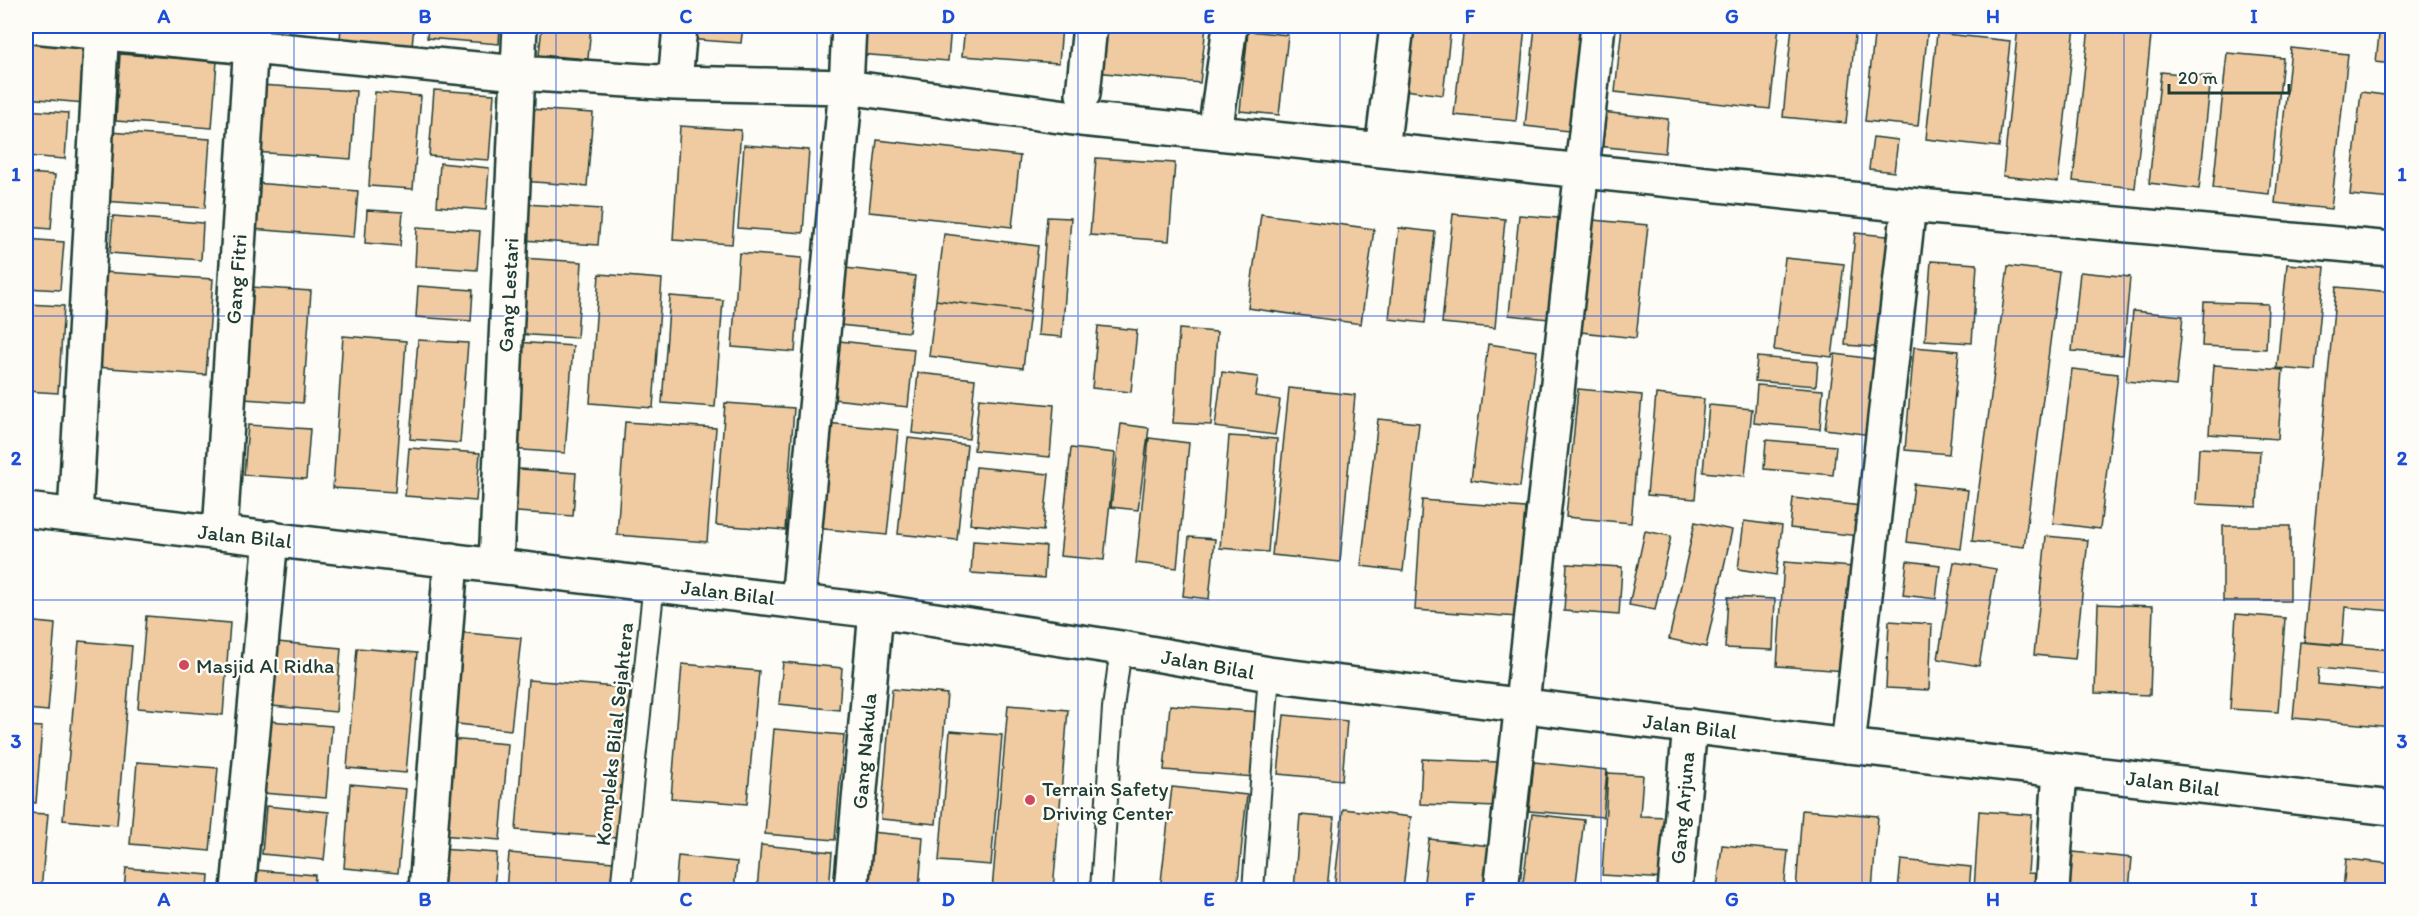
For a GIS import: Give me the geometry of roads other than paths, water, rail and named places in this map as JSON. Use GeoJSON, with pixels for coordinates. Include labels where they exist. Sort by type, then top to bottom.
{"type":"FeatureCollection","features":[{"type":"Feature","properties":{"kind":"street"},"geometry":{"type":"LineString","coordinates":[[33,26],[251,36],[518,73],[675,83],[846,87],[1081,119],[1909,205],[2392,249]]}},
{"type":"Feature","properties":{"kind":"street","name":"Gang Lestari"},"geometry":{"type":"LineString","coordinates":[[496,565],[520,26]]}},
{"type":"Feature","properties":{"kind":"street"},"geometry":{"type":"LineString","coordinates":[[675,83],[680,26]]}},
{"type":"Feature","properties":{"kind":"street"},"geometry":{"type":"LineString","coordinates":[[798,601],[846,87],[849,26]]}},
{"type":"Feature","properties":{"kind":"street"},"geometry":{"type":"LineString","coordinates":[[1083,94],[1090,26]]}},
{"type":"Feature","properties":{"kind":"street"},"geometry":{"type":"LineString","coordinates":[[1215,133],[1230,26]]}},
{"type":"Feature","properties":{"kind":"street"},"geometry":{"type":"LineString","coordinates":[[1382,150],[1397,26]]}},
{"type":"Feature","properties":{"kind":"street"},"geometry":{"type":"LineString","coordinates":[[1501,891],[1598,26]]}},
{"type":"Feature","properties":{"kind":"street"},"geometry":{"type":"LineString","coordinates":[[75,516],[102,29]]}},
{"type":"Feature","properties":{"kind":"street","name":"Gang Fitri"},"geometry":{"type":"LineString","coordinates":[[220,533],[251,36]]}},
{"type":"Feature","properties":{"kind":"street"},"geometry":{"type":"LineString","coordinates":[[1848,746],[1909,205]]}},
{"type":"Feature","properties":{"kind":"street","name":"Jalan Bilal"},"geometry":{"type":"LineString","coordinates":[[26,510],[876,611],[1120,648],[1269,674],[1848,746],[2392,808]]}},
{"type":"Feature","properties":{"kind":"street"},"geometry":{"type":"LineString","coordinates":[[238,891],[271,538]]}},
{"type":"Feature","properties":{"kind":"street"},"geometry":{"type":"LineString","coordinates":[[426,891],[451,560]]}},
{"type":"Feature","properties":{"kind":"street","name":"Gang Nakula"},"geometry":{"type":"LineString","coordinates":[[851,891],[876,611]]}},
{"type":"Feature","properties":{"kind":"street","name":"Gang Arjuna"},"geometry":{"type":"LineString","coordinates":[[1675,891],[1690,726]]}},
{"type":"Feature","properties":{"kind":"street"},"geometry":{"type":"LineString","coordinates":[[2052,891],[2060,770]]}},
{"type":"Feature","properties":{"kind":"lane","name":"Kompleks Bilal Sejahtera"},"geometry":{"type":"LineString","coordinates":[[621,891],[654,583]]}},
{"type":"Feature","properties":{"kind":"lane"},"geometry":{"type":"LineString","coordinates":[[1101,891],[1113,708],[1120,648]]}},
{"type":"Feature","properties":{"kind":"lane"},"geometry":{"type":"LineString","coordinates":[[1252,891],[1269,674]]}},
{"type":"Feature","properties":{"kind":"place","name":"Masjid Al Ridha"},"geometry":{"type":"Point","coordinates":[184,665]}},
{"type":"Feature","properties":{"kind":"place","name":"Terrain Safety Driving Center"},"geometry":{"type":"Point","coordinates":[1030,800]}}]}
